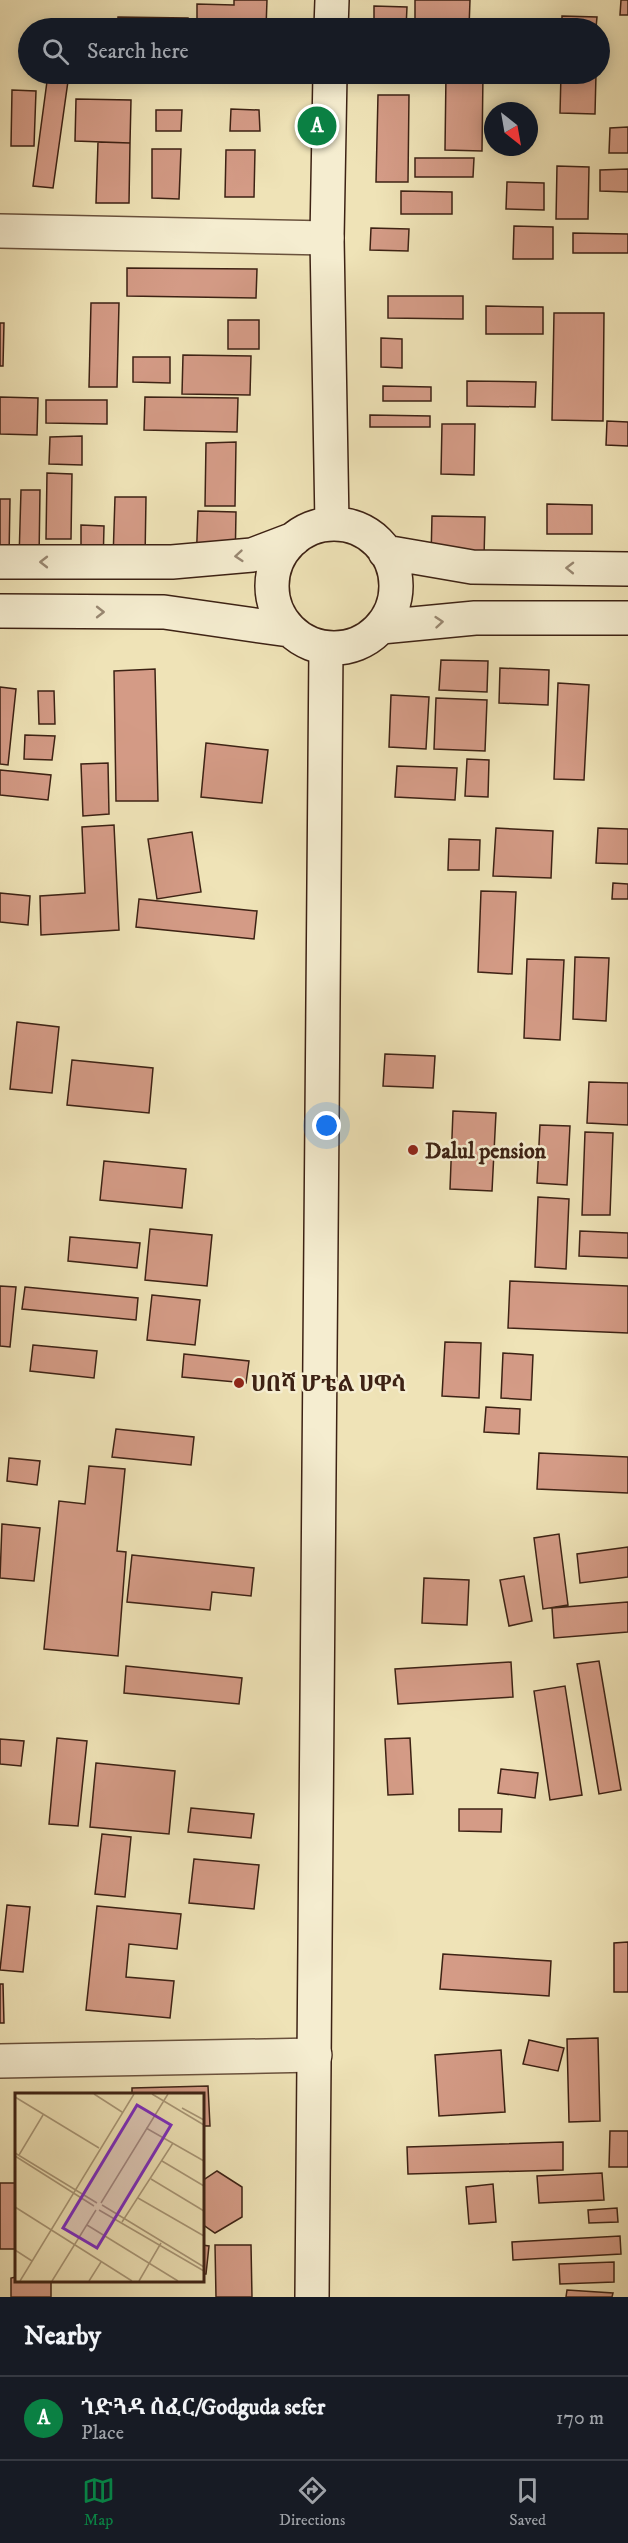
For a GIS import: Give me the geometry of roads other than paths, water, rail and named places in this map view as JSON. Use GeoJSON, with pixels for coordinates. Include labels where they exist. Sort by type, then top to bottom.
{"type":"FeatureCollection","features":[{"type":"Feature","properties":{"kind":"street"},"geometry":{"type":"LineString","coordinates":[[331,18],[332,0]]}},
{"type":"Feature","properties":{"kind":"street"},"geometry":{"type":"LineString","coordinates":[[330,84],[327,238],[332,524]]}},
{"type":"Feature","properties":{"kind":"street"},"geometry":{"type":"LineString","coordinates":[[0,231],[327,238]]}},
{"type":"Feature","properties":{"kind":"street"},"geometry":{"type":"LineString","coordinates":[[0,562],[172,562],[252,555],[294,539],[312,528],[332,524],[353,527],[371,537],[385,552],[394,570],[396,590],[391,610],[381,627],[365,640],[346,647],[326,648],[306,642],[289,630],[278,614],[272,594],[273,574],[280,555],[294,539]]}},
{"type":"Feature","properties":{"kind":"street"},"geometry":{"type":"LineString","coordinates":[[385,552],[472,567],[628,569]]}},
{"type":"Feature","properties":{"kind":"street"},"geometry":{"type":"LineString","coordinates":[[0,611],[164,612],[289,630]]}},
{"type":"Feature","properties":{"kind":"street"},"geometry":{"type":"LineString","coordinates":[[381,627],[475,618],[628,618]]}},
{"type":"Feature","properties":{"kind":"street"},"geometry":{"type":"LineString","coordinates":[[312,2297],[326,648]]}},
{"type":"Feature","properties":{"kind":"street"},"geometry":{"type":"LineString","coordinates":[[0,2061],[315,2055]]}},
{"type":"Feature","properties":{"kind":"place","name":"ጎድጓዳ ሰፈር/Godguda sefer"},"geometry":{"type":"Point","coordinates":[317,126]}},
{"type":"Feature","properties":{"kind":"place","name":"Dalul pension"},"geometry":{"type":"Point","coordinates":[413,1150]}},
{"type":"Feature","properties":{"kind":"place","name":"ሀበሻ ሆቴል ሀዋሳ"},"geometry":{"type":"Point","coordinates":[239,1383]}}]}
